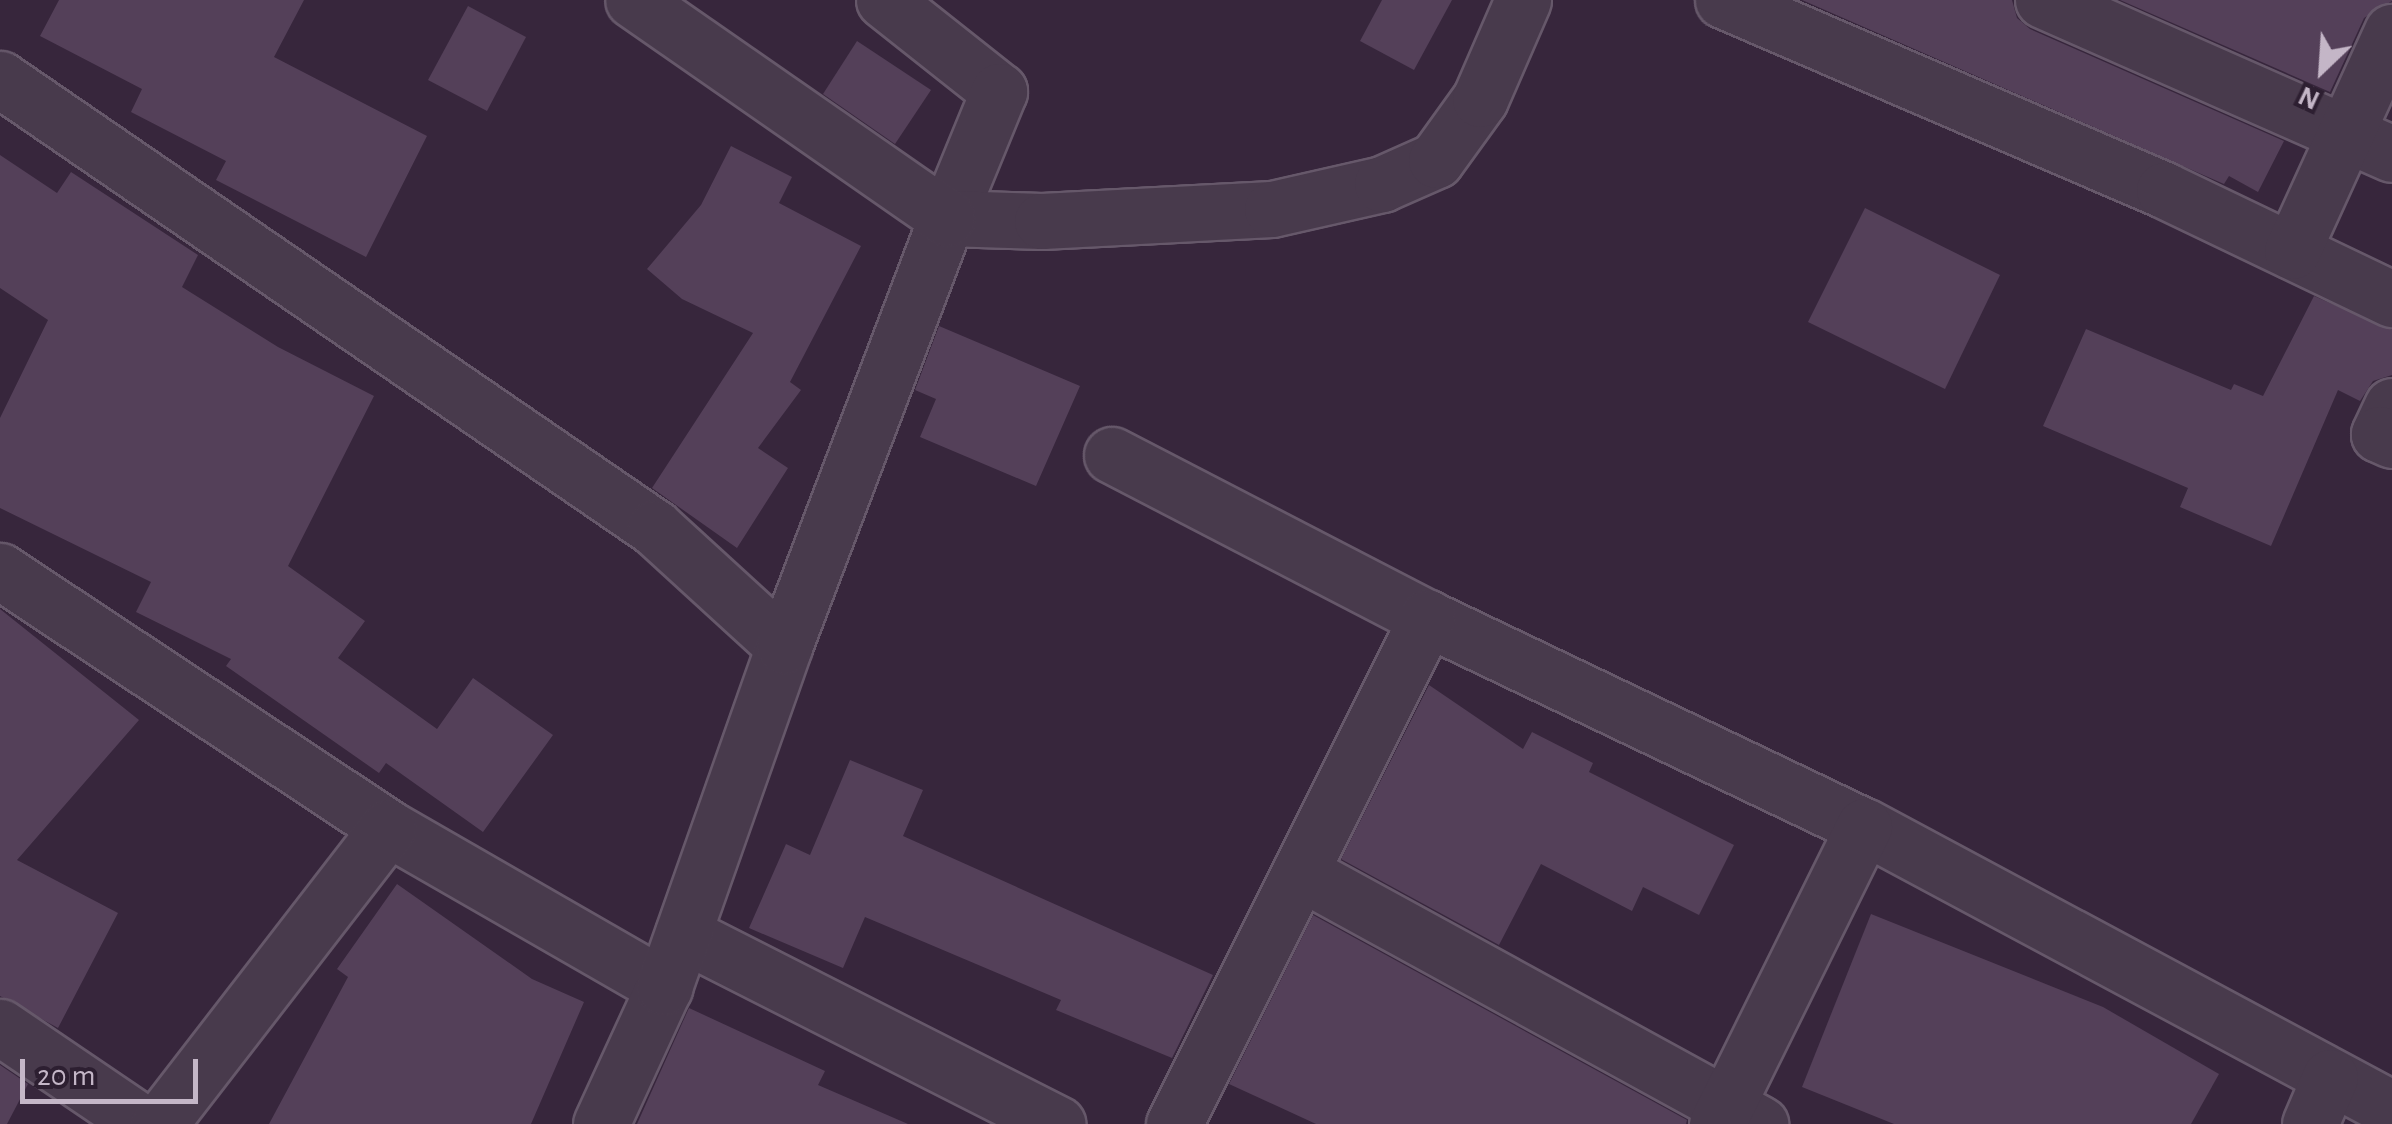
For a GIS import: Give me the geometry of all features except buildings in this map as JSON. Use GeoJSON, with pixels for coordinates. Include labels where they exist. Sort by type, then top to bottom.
{"type":"FeatureCollection","features":[{"type":"Feature","properties":{"kind":"street"},"geometry":{"type":"LineString","coordinates":[[632,0],[947,218],[1198,216],[1272,209],[1382,184],[1436,160],[1480,99],[1523,0]]}},
{"type":"Feature","properties":{"kind":"street"},"geometry":{"type":"LineString","coordinates":[[601,1124],[664,987],[784,646],[999,91],[884,0]]}},
{"type":"Feature","properties":{"kind":"street"},"geometry":{"type":"LineString","coordinates":[[1723,0],[2392,298]]}},
{"type":"Feature","properties":{"kind":"street"},"geometry":{"type":"LineString","coordinates":[[2043,0],[2368,144]]}},
{"type":"Feature","properties":{"kind":"street"},"geometry":{"type":"LineString","coordinates":[[2292,251],[2368,144],[2392,32]]}},
{"type":"Feature","properties":{"kind":"street"},"geometry":{"type":"LineString","coordinates":[[0,79],[655,528],[784,646]]}},
{"type":"Feature","properties":{"kind":"street"},"geometry":{"type":"LineString","coordinates":[[2392,406],[2379,434],[2392,440]]}},
{"type":"Feature","properties":{"kind":"street"},"geometry":{"type":"LineString","coordinates":[[1112,456],[1427,618],[1864,826],[2320,1100],[2392,1108]]}},
{"type":"Feature","properties":{"kind":"street"},"geometry":{"type":"LineString","coordinates":[[0,571],[388,828],[664,987]]}},
{"type":"Feature","properties":{"kind":"street"},"geometry":{"type":"LineString","coordinates":[[1174,1124],[1427,618]]}},
{"type":"Feature","properties":{"kind":"street"},"geometry":{"type":"LineString","coordinates":[[1300,872],[1734,1118],[1864,826]]}},
{"type":"Feature","properties":{"kind":"street"},"geometry":{"type":"LineString","coordinates":[[159,1124],[388,828]]}},
{"type":"Feature","properties":{"kind":"street"},"geometry":{"type":"LineString","coordinates":[[682,934],[1037,1119]]}},
{"type":"Feature","properties":{"kind":"street"},"geometry":{"type":"LineString","coordinates":[[0,1027],[143,1124]]}}]}
